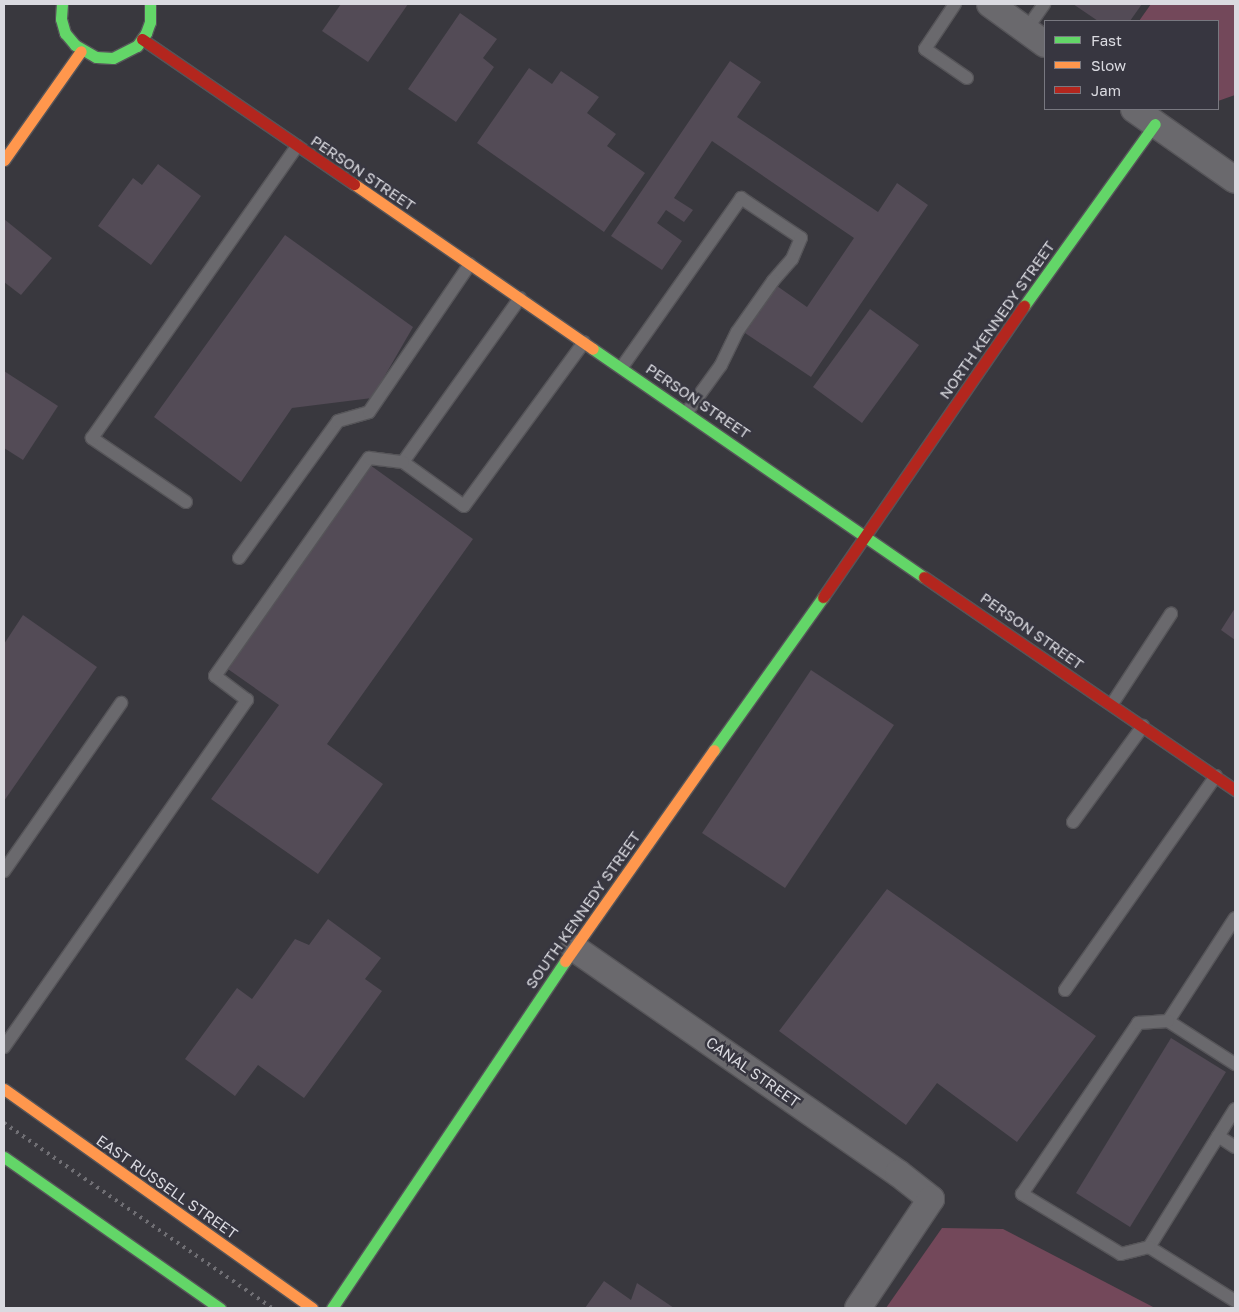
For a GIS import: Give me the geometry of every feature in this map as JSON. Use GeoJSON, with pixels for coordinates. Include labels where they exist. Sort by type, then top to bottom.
{"type":"FeatureCollection","features":[{"type":"Feature","properties":{"kind":"main road"},"geometry":{"type":"LineString","coordinates":[[62,4],[61,19],[65,32],[81,51],[96,57],[114,58],[128,52],[142,39],[150,22],[150,4]]}},
{"type":"Feature","properties":{"kind":"main road","name":"PERSON STREET"},"geometry":{"type":"LineString","coordinates":[[142,39],[868,535],[1235,790]]}},
{"type":"Feature","properties":{"kind":"main road"},"geometry":{"type":"LineString","coordinates":[[4,160],[81,51]]}},
{"type":"Feature","properties":{"kind":"main road","name":"NORTH KENNEDY STREET"},"geometry":{"type":"LineString","coordinates":[[868,535],[999,341],[1154,124]]}},
{"type":"Feature","properties":{"kind":"main road","name":"SOUTH KENNEDY STREET"},"geometry":{"type":"LineString","coordinates":[[332,1308],[574,948],[868,535]]}},
{"type":"Feature","properties":{"kind":"main road","name":"EAST RUSSELL STREET"},"geometry":{"type":"LineString","coordinates":[[4,1089],[312,1308]]}},
{"type":"Feature","properties":{"kind":"main road"},"geometry":{"type":"LineString","coordinates":[[4,1157],[216,1307]]}},
{"type":"Feature","properties":{"kind":"street"},"geometry":{"type":"LineString","coordinates":[[990,4],[1036,37]]}},
{"type":"Feature","properties":{"kind":"street"},"geometry":{"type":"LineString","coordinates":[[1135,110],[1235,180]]}},
{"type":"Feature","properties":{"kind":"street","name":"CANAL STREET"},"geometry":{"type":"LineString","coordinates":[[574,948],[898,1173],[931,1199],[858,1308]]}},
{"type":"Feature","properties":{"kind":"lane"},"geometry":{"type":"LineString","coordinates":[[955,4],[925,49],[967,78]]}},
{"type":"Feature","properties":{"kind":"lane"},"geometry":{"type":"LineString","coordinates":[[1036,37],[1044,4]]}},
{"type":"Feature","properties":{"kind":"lane"},"geometry":{"type":"LineString","coordinates":[[186,502],[92,438],[297,146]]}},
{"type":"Feature","properties":{"kind":"lane"},"geometry":{"type":"LineString","coordinates":[[622,367],[741,198],[801,238],[792,259],[773,280],[737,332],[721,365],[687,412]]}},
{"type":"Feature","properties":{"kind":"lane"},"geometry":{"type":"LineString","coordinates":[[239,558],[338,420],[369,412],[470,264]]}},
{"type":"Feature","properties":{"kind":"lane"},"geometry":{"type":"LineString","coordinates":[[403,462],[520,298]]}},
{"type":"Feature","properties":{"kind":"lane"},"geometry":{"type":"LineString","coordinates":[[4,1047],[246,700],[215,676],[369,458],[403,462],[464,506],[584,342]]}},
{"type":"Feature","properties":{"kind":"lane"},"geometry":{"type":"LineString","coordinates":[[1112,704],[1171,614]]}},
{"type":"Feature","properties":{"kind":"lane"},"geometry":{"type":"LineString","coordinates":[[4,871],[121,704]]}},
{"type":"Feature","properties":{"kind":"lane"},"geometry":{"type":"LineString","coordinates":[[1073,822],[1143,726]]}},
{"type":"Feature","properties":{"kind":"lane"},"geometry":{"type":"LineString","coordinates":[[1065,990],[1216,776]]}},
{"type":"Feature","properties":{"kind":"lane"},"geometry":{"type":"LineString","coordinates":[[1168,1021],[1235,918]]}},
{"type":"Feature","properties":{"kind":"lane"},"geometry":{"type":"LineString","coordinates":[[1235,1064],[1168,1021],[1138,1023],[1022,1194],[1121,1254],[1149,1247],[1235,1109]]}},
{"type":"Feature","properties":{"kind":"lane"},"geometry":{"type":"LineString","coordinates":[[1218,1136],[1235,1146]]}},
{"type":"Feature","properties":{"kind":"lane"},"geometry":{"type":"LineString","coordinates":[[1149,1247],[1235,1301]]}},
{"type":"Feature","properties":{"kind":"shaded area"},"geometry":{"type":"Polygon","coordinates":[[[1151,4],[1235,4],[1235,95],[1219,101],[1219,20],[1140,20],[1151,4]]]}},
{"type":"Feature","properties":{"kind":"shaded area"},"geometry":{"type":"Polygon","coordinates":[[[942,1228],[1003,1229],[1155,1308],[886,1308],[942,1228]]]}},
{"type":"Feature","properties":{"kind":"building"},"geometry":{"type":"Polygon","coordinates":[[[341,4],[408,4],[368,62],[322,31],[341,4]]]}},
{"type":"Feature","properties":{"kind":"building"},"geometry":{"type":"Polygon","coordinates":[[[1073,4],[1142,4],[1131,20],[1097,20],[1073,4]]]}},
{"type":"Feature","properties":{"kind":"building"},"geometry":{"type":"Polygon","coordinates":[[[460,13],[497,39],[483,58],[494,67],[456,122],[408,89],[460,13]]]}},
{"type":"Feature","properties":{"kind":"building"},"geometry":{"type":"Polygon","coordinates":[[[730,61],[761,82],[737,117],[878,212],[897,183],[928,205],[811,377],[745,333],[777,286],[807,307],[854,238],[712,141],[674,198],[693,210],[684,222],[666,210],[657,223],[682,241],[662,270],[611,236],[730,61]]]}},
{"type":"Feature","properties":{"kind":"building"},"geometry":{"type":"Polygon","coordinates":[[[529,68],[552,84],[561,71],[599,97],[587,113],[616,134],[607,146],[645,173],[604,232],[477,143],[529,68]]]}},
{"type":"Feature","properties":{"kind":"building"},"geometry":{"type":"Polygon","coordinates":[[[158,164],[201,196],[151,265],[98,226],[133,178],[142,185],[158,164]]]}},
{"type":"Feature","properties":{"kind":"building"},"geometry":{"type":"Polygon","coordinates":[[[4,219],[52,258],[21,295],[4,282],[4,219]]]}},
{"type":"Feature","properties":{"kind":"building"},"geometry":{"type":"Polygon","coordinates":[[[285,235],[413,327],[372,398],[292,408],[241,482],[154,417],[285,235]]]}},
{"type":"Feature","properties":{"kind":"building"},"geometry":{"type":"Polygon","coordinates":[[[870,309],[919,345],[862,423],[813,387],[870,309]]]}},
{"type":"Feature","properties":{"kind":"building"},"geometry":{"type":"Polygon","coordinates":[[[4,371],[58,406],[23,460],[4,448],[4,371]]]}},
{"type":"Feature","properties":{"kind":"building"},"geometry":{"type":"Polygon","coordinates":[[[370,465],[473,539],[327,744],[383,784],[318,874],[211,799],[279,705],[225,667],[370,465]]]}},
{"type":"Feature","properties":{"kind":"building"},"geometry":{"type":"Polygon","coordinates":[[[1235,608],[1235,640],[1221,630],[1235,608]]]}},
{"type":"Feature","properties":{"kind":"building"},"geometry":{"type":"Polygon","coordinates":[[[23,615],[97,667],[4,801],[4,644],[23,615]]]}},
{"type":"Feature","properties":{"kind":"building"},"geometry":{"type":"Polygon","coordinates":[[[811,670],[894,725],[785,888],[702,833],[811,670]]]}},
{"type":"Feature","properties":{"kind":"building"},"geometry":{"type":"Polygon","coordinates":[[[887,889],[1096,1036],[1017,1142],[937,1083],[906,1125],[779,1031],[887,889]]]}},
{"type":"Feature","properties":{"kind":"building"},"geometry":{"type":"Polygon","coordinates":[[[328,919],[381,958],[365,979],[382,991],[304,1098],[258,1065],[235,1096],[185,1059],[237,988],[252,999],[295,939],[309,945],[328,919]]]}},
{"type":"Feature","properties":{"kind":"building"},"geometry":{"type":"Polygon","coordinates":[[[1171,1038],[1226,1072],[1130,1227],[1076,1193],[1171,1038]]]}},
{"type":"Feature","properties":{"kind":"building"},"geometry":{"type":"Polygon","coordinates":[[[604,1281],[631,1300],[637,1283],[674,1308],[585,1308],[604,1281]]]}},
{"type":"Feature","properties":{"kind":"railway"},"geometry":{"type":"LineString","coordinates":[[4,1123],[272,1308]]}},
{"type":"Feature","properties":{"kind":"traffic: fast"},"geometry":{"type":"LineString","coordinates":[[62,4],[61,19],[65,33],[75,45],[96,57],[113,58],[137,46],[146,33],[150,22],[150,4]]}},
{"type":"Feature","properties":{"kind":"traffic: fast"},"geometry":{"type":"LineString","coordinates":[[1024,306],[1155,124]]}},
{"type":"Feature","properties":{"kind":"traffic: fast"},"geometry":{"type":"LineString","coordinates":[[593,349],[924,577]]}},
{"type":"Feature","properties":{"kind":"traffic: fast"},"geometry":{"type":"LineString","coordinates":[[714,750],[823,597]]}},
{"type":"Feature","properties":{"kind":"traffic: fast"},"geometry":{"type":"LineString","coordinates":[[332,1308],[565,961]]}},
{"type":"Feature","properties":{"kind":"traffic: fast"},"geometry":{"type":"LineString","coordinates":[[4,1157],[220,1308]]}},
{"type":"Feature","properties":{"kind":"traffic: slow"},"geometry":{"type":"LineString","coordinates":[[4,160],[81,51]]}},
{"type":"Feature","properties":{"kind":"traffic: slow"},"geometry":{"type":"LineString","coordinates":[[354,184],[593,349]]}},
{"type":"Feature","properties":{"kind":"traffic: slow"},"geometry":{"type":"LineString","coordinates":[[565,961],[714,750]]}},
{"type":"Feature","properties":{"kind":"traffic: slow"},"geometry":{"type":"LineString","coordinates":[[4,1089],[312,1308]]}},
{"type":"Feature","properties":{"kind":"traffic: jam"},"geometry":{"type":"LineString","coordinates":[[142,39],[354,184]]}},
{"type":"Feature","properties":{"kind":"traffic: jam"},"geometry":{"type":"LineString","coordinates":[[823,597],[1024,306]]}},
{"type":"Feature","properties":{"kind":"traffic: jam"},"geometry":{"type":"LineString","coordinates":[[924,577],[1235,790]]}}]}
